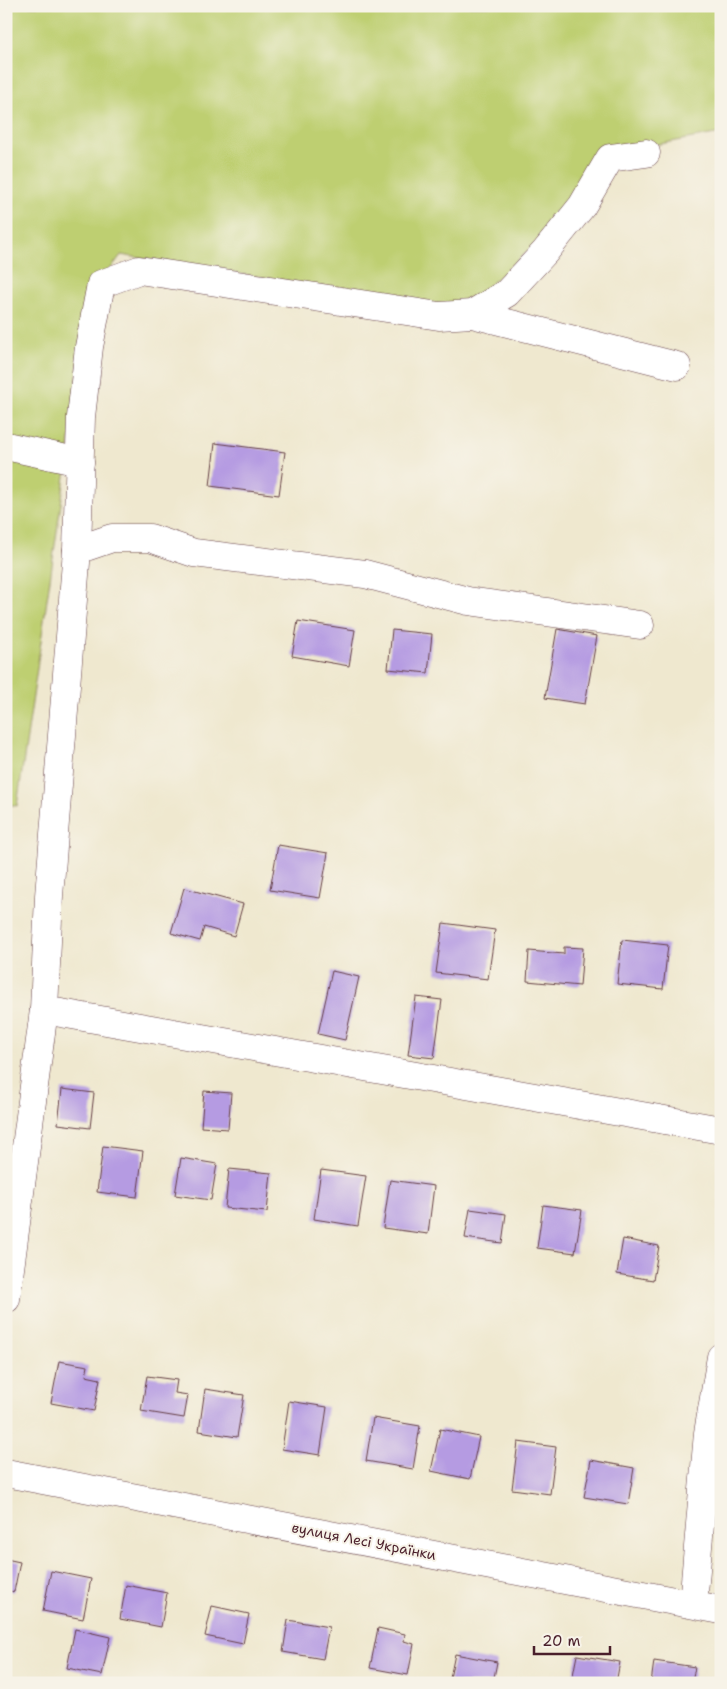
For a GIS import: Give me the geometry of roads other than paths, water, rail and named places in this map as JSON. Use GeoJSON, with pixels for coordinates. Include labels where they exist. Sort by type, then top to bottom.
{"type":"FeatureCollection","features":[{"type":"Feature","properties":{"kind":"street"},"geometry":{"type":"LineString","coordinates":[[472,314],[507,293],[545,252],[582,206],[610,158],[646,153]]}},
{"type":"Feature","properties":{"kind":"street"},"geometry":{"type":"LineString","coordinates":[[6,1299],[16,1142],[44,1010],[49,896],[77,550],[81,417],[89,347],[101,284],[139,270],[439,316],[472,314],[677,366]]}},
{"type":"Feature","properties":{"kind":"street"},"geometry":{"type":"LineString","coordinates":[[6,446],[80,462]]}},
{"type":"Feature","properties":{"kind":"street"},"geometry":{"type":"LineString","coordinates":[[77,550],[112,538],[150,538],[194,553],[365,574],[468,601],[640,625]]}},
{"type":"Feature","properties":{"kind":"street"},"geometry":{"type":"LineString","coordinates":[[44,1010],[721,1130]]}},
{"type":"Feature","properties":{"kind":"street"},"geometry":{"type":"LineString","coordinates":[[693,1604],[708,1433],[721,1357]]}},
{"type":"Feature","properties":{"kind":"street","name":"вулиця Лесі Українки"},"geometry":{"type":"LineString","coordinates":[[6,1473],[721,1610]]}}]}
